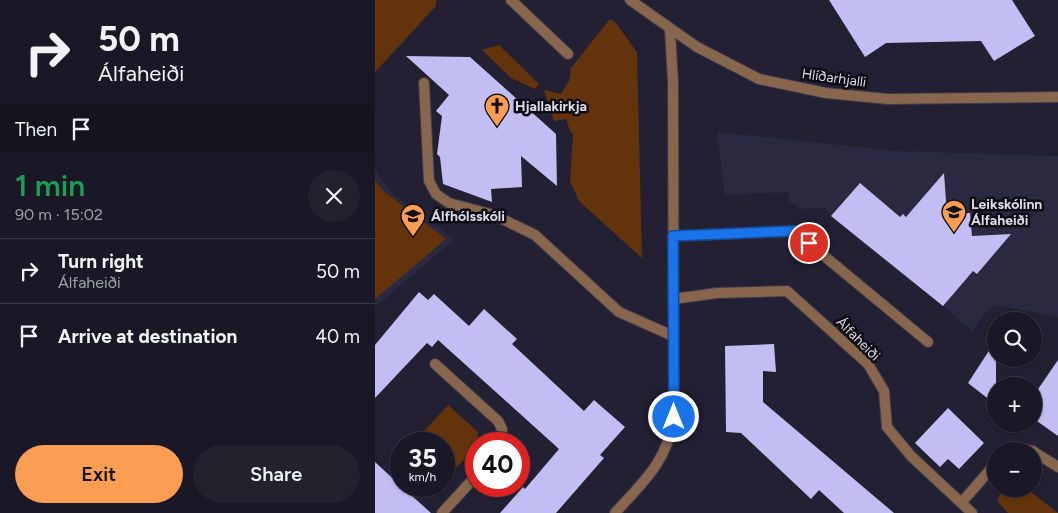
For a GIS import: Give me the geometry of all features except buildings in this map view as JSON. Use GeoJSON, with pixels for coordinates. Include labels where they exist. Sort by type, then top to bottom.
{"type":"FeatureCollection","features":[{"type":"Feature","properties":{"kind":"street"},"geometry":{"type":"LineString","coordinates":[[511,0],[568,54]]}},
{"type":"Feature","properties":{"kind":"street","name":"Hlíðarhjalli"},"geometry":{"type":"LineString","coordinates":[[630,0],[697,48],[759,79],[826,93],[888,99],[1058,97]]}},
{"type":"Feature","properties":{"kind":"street"},"geometry":{"type":"LineString","coordinates":[[615,513],[660,462],[669,442],[674,417],[673,82],[670,30]]}},
{"type":"Feature","properties":{"kind":"street"},"geometry":{"type":"LineString","coordinates":[[424,83],[429,180],[436,194],[449,203],[494,215],[535,235],[619,312],[673,336]]}},
{"type":"Feature","properties":{"kind":"street"},"geometry":{"type":"LineString","coordinates":[[673,236],[794,231],[928,342]]}},
{"type":"Feature","properties":{"kind":"street","name":"Álfaheiði"},"geometry":{"type":"LineString","coordinates":[[673,299],[717,293],[787,291],[868,364],[884,391],[887,427],[911,456],[945,489],[963,502],[972,513]]}},
{"type":"Feature","properties":{"kind":"street"},"geometry":{"type":"LineString","coordinates":[[435,364],[498,421],[502,432]]}},
{"type":"Feature","properties":{"kind":"street"},"geometry":{"type":"LineString","coordinates":[[1042,457],[1058,467]]}},
{"type":"Feature","properties":{"kind":"street"},"geometry":{"type":"LineString","coordinates":[[963,502],[987,474]]}},
{"type":"Feature","properties":{"kind":"street"},"geometry":{"type":"LineString","coordinates":[[443,513],[465,488]]}},
{"type":"Feature","properties":{"kind":"shaded area"},"geometry":{"type":"Polygon","coordinates":[[[375,0],[436,0],[436,6],[375,72],[375,0]]]}},
{"type":"Feature","properties":{"kind":"shaded area"},"geometry":{"type":"Polygon","coordinates":[[[610,19],[615,22],[637,52],[642,258],[579,201],[570,181],[573,134],[566,119],[554,121],[544,90],[561,94],[569,81],[571,68],[610,19]]]}},
{"type":"Feature","properties":{"kind":"shaded area"},"geometry":{"type":"Polygon","coordinates":[[[499,45],[539,84],[535,89],[511,78],[482,50],[499,45]]]}},
{"type":"Feature","properties":{"kind":"shaded area","name":"Leikskólinn Álfaheiði"},"geometry":{"type":"Polygon","coordinates":[[[717,132],[897,151],[1058,156],[1058,317],[1042,314],[1042,312],[997,305],[987,310],[972,331],[870,249],[831,216],[826,208],[802,209],[789,202],[789,192],[725,195],[717,132]]]}},
{"type":"Feature","properties":{"kind":"shaded area","name":"Álfhólsskóli"},"geometry":{"type":"Polygon","coordinates":[[[375,170],[393,194],[455,239],[375,307],[375,170]]]}},
{"type":"Feature","properties":{"kind":"shaded area","name":"Álfhólsskóli"},"geometry":{"type":"Polygon","coordinates":[[[375,180],[382,190],[446,239],[375,299],[375,180]]]}},
{"type":"Feature","properties":{"kind":"shaded area"},"geometry":{"type":"Polygon","coordinates":[[[448,405],[478,432],[465,432],[465,458],[455,469],[455,432],[423,432],[448,405]]]}},
{"type":"Feature","properties":{"kind":"shaded area"},"geometry":{"type":"Polygon","coordinates":[[[999,497],[1037,497],[1058,513],[1008,513],[998,502],[999,497]]]}},
{"type":"Feature","properties":{"kind":"place","name":"Hjallakirkja"},"geometry":{"type":"Point","coordinates":[497,127]}},
{"type":"Feature","properties":{"kind":"place","name":"Leikskólinn Álfaheiði"},"geometry":{"type":"Point","coordinates":[954,233]}},
{"type":"Feature","properties":{"kind":"place","name":"Álfhólsskóli"},"geometry":{"type":"Point","coordinates":[413,237]}},
{"type":"Feature","properties":{"kind":"route"},"geometry":{"type":"LineString","coordinates":[[674,417],[673,236],[794,231],[809,243]]}}]}
